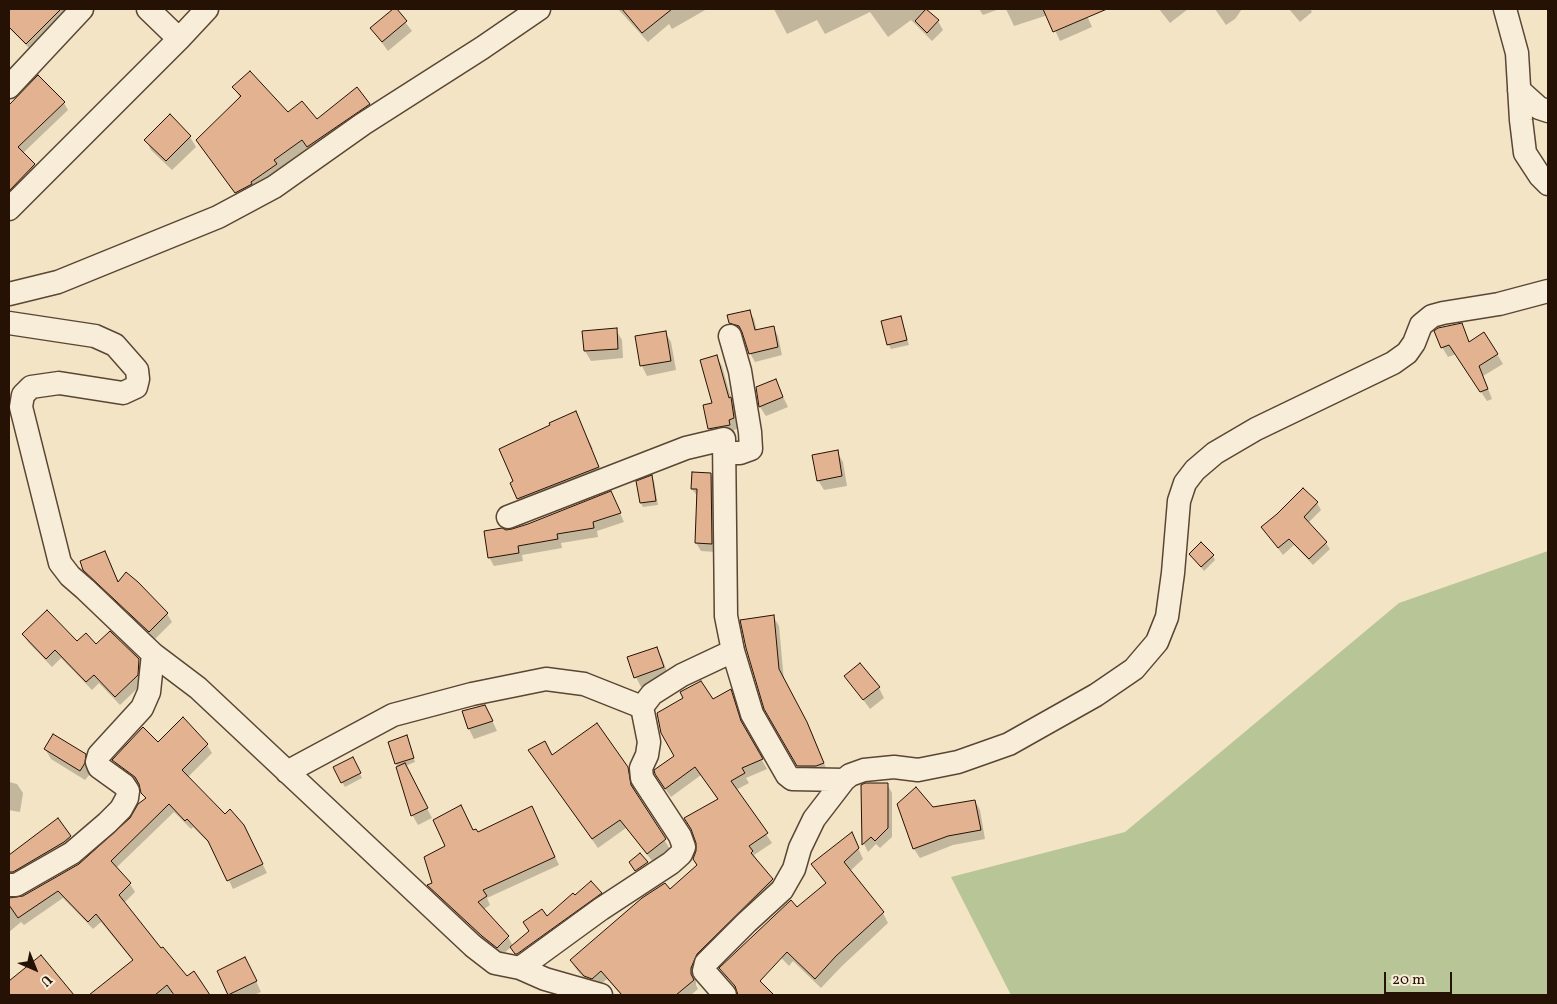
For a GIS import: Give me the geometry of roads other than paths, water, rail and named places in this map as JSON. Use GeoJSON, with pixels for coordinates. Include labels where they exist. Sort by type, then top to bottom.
{"type":"FeatureCollection","features":[{"type":"Feature","properties":{"kind":"street"},"geometry":{"type":"LineString","coordinates":[[9,87],[82,9]]}},
{"type":"Feature","properties":{"kind":"street"},"geometry":{"type":"LineString","coordinates":[[148,9],[179,39]]}},
{"type":"Feature","properties":{"kind":"street"},"geometry":{"type":"LineString","coordinates":[[9,209],[207,9]]}},
{"type":"Feature","properties":{"kind":"street"},"geometry":{"type":"LineString","coordinates":[[9,294],[58,282],[218,217],[258,196],[274,187],[363,124],[539,9]]}},
{"type":"Feature","properties":{"kind":"street"},"geometry":{"type":"LineString","coordinates":[[1505,9],[1518,53],[1519,90],[1525,153],[1540,176],[1548,184]]}},
{"type":"Feature","properties":{"kind":"street"},"geometry":{"type":"LineString","coordinates":[[1519,90],[1539,108],[1548,111]]}},
{"type":"Feature","properties":{"kind":"street"},"geometry":{"type":"LineString","coordinates":[[725,995],[704,971],[706,963],[782,890],[794,869],[800,848],[814,819],[850,775],[864,770],[894,767],[918,770],[958,762],[1009,744],[1096,695],[1134,669],[1157,642],[1167,617],[1179,501],[1185,483],[1195,470],[1215,453],[1256,429],[1393,363],[1407,353],[1421,325],[1432,316],[1499,304],[1548,291]]}},
{"type":"Feature","properties":{"kind":"street"},"geometry":{"type":"LineString","coordinates":[[9,323],[95,336],[115,345],[137,370],[138,379],[136,387],[131,391],[123,393],[59,383],[31,387],[23,395],[20,408],[60,563],[70,576],[85,588],[152,654],[198,688],[473,946],[496,963],[520,968],[545,979],[601,995]]}},
{"type":"Feature","properties":{"kind":"street"},"geometry":{"type":"LineString","coordinates":[[725,454],[740,453],[751,449],[740,371],[730,336]]}},
{"type":"Feature","properties":{"kind":"street"},"geometry":{"type":"LineString","coordinates":[[508,517],[686,448],[724,439],[726,616],[733,651],[752,714],[787,775],[792,779],[844,780]]}},
{"type":"Feature","properties":{"kind":"street"},"geometry":{"type":"LineString","coordinates":[[520,968],[601,909],[671,863],[681,854],[684,847],[680,836],[642,778],[640,768],[647,755],[649,742],[642,707],[652,694],[682,675],[733,651]]}},
{"type":"Feature","properties":{"kind":"street"},"geometry":{"type":"LineString","coordinates":[[9,884],[16,885],[72,853],[108,823],[121,809],[127,798],[128,791],[124,785],[99,767],[97,762],[99,754],[142,708],[149,692],[152,654]]}},
{"type":"Feature","properties":{"kind":"street"},"geometry":{"type":"LineString","coordinates":[[287,772],[392,715],[472,694],[546,679],[584,684],[642,707]]}}]}
